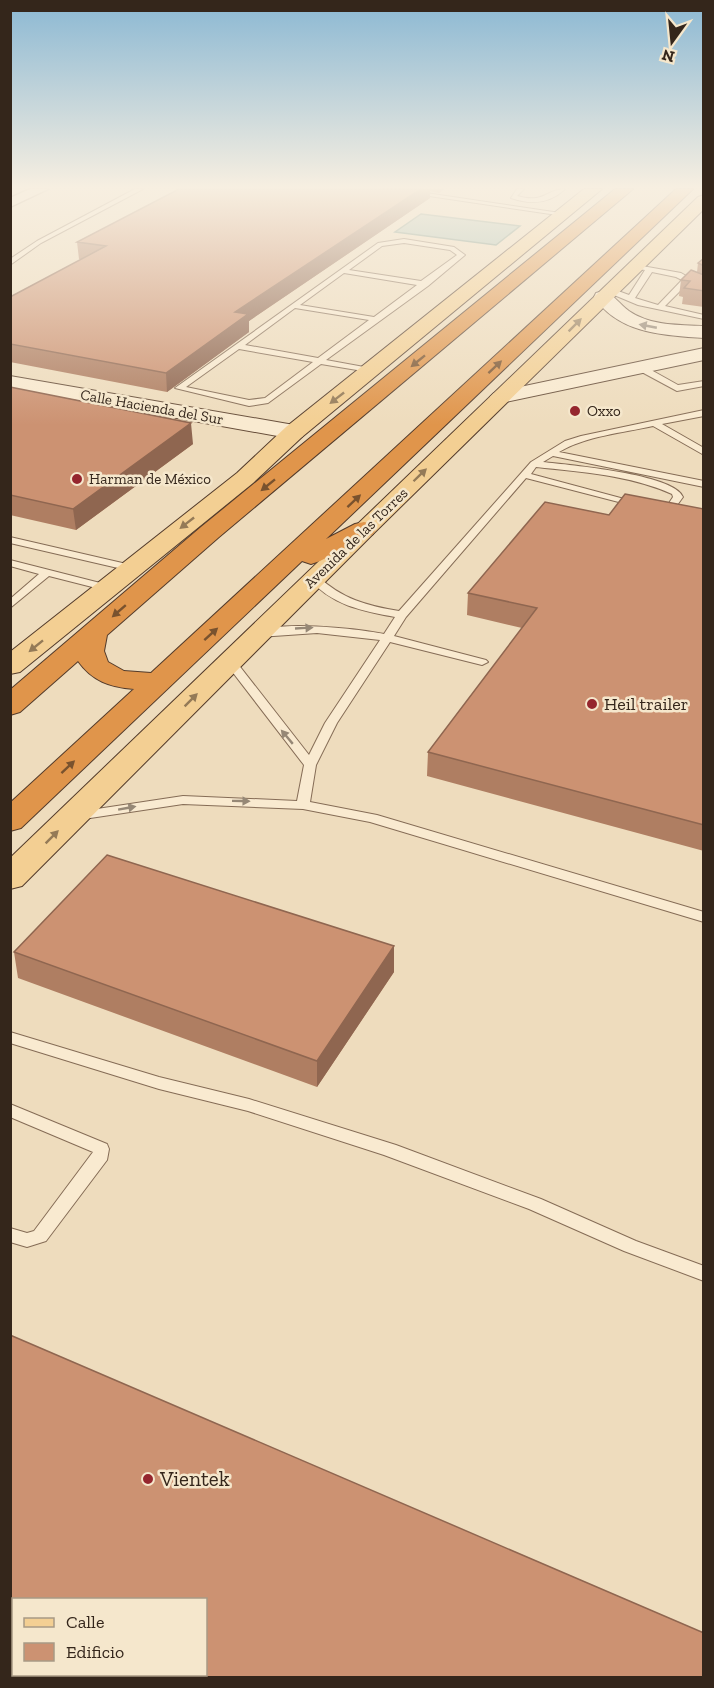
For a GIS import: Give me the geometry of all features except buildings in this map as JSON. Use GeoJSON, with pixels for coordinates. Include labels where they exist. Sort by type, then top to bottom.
{"type":"FeatureCollection","features":[{"type":"Feature","properties":{"kind":"highway"},"geometry":{"type":"LineString","coordinates":[[453,304],[532,268]]}},
{"type":"Feature","properties":{"kind":"highway"},"geometry":{"type":"LineString","coordinates":[[10,706],[210,532],[532,268]]}},
{"type":"Feature","properties":{"kind":"highway","name":"Avenida de las Torres"},"geometry":{"type":"LineString","coordinates":[[10,821],[280,571],[627,268]]}},
{"type":"Feature","properties":{"kind":"highway"},"geometry":{"type":"LineString","coordinates":[[210,532],[245,478]]}},
{"type":"Feature","properties":{"kind":"highway"},"geometry":{"type":"LineString","coordinates":[[280,571],[364,529]]}},
{"type":"Feature","properties":{"kind":"highway"},"geometry":{"type":"LineString","coordinates":[[95,632],[90,650],[91,659],[97,667],[123,679],[159,682]]}},
{"type":"Feature","properties":{"kind":"main road"},"geometry":{"type":"LineString","coordinates":[[10,666],[245,478],[291,435],[498,268]]}},
{"type":"Feature","properties":{"kind":"main road","name":"Avenida de las Torres"},"geometry":{"type":"LineString","coordinates":[[10,878],[364,529],[533,367],[614,295],[631,268]]}},
{"type":"Feature","properties":{"kind":"street"},"geometry":{"type":"LineString","coordinates":[[614,295],[613,310],[634,323],[704,333]]}},
{"type":"Feature","properties":{"kind":"street"},"geometry":{"type":"LineString","coordinates":[[648,345],[704,333]]}},
{"type":"Feature","properties":{"kind":"street"},"geometry":{"type":"LineString","coordinates":[[626,349],[648,366]]}},
{"type":"Feature","properties":{"kind":"street"},"geometry":{"type":"LineString","coordinates":[[501,397],[700,357]]}},
{"type":"Feature","properties":{"kind":"street"},"geometry":{"type":"LineString","coordinates":[[533,367],[568,360]]}},
{"type":"Feature","properties":{"kind":"street","name":"Calle Hacienda del Sur"},"geometry":{"type":"LineString","coordinates":[[10,382],[291,435]]}},
{"type":"Feature","properties":{"kind":"street","name":"Calle Hacienda del Sur"},"geometry":{"type":"LineString","coordinates":[[10,391],[291,435]]}},
{"type":"Feature","properties":{"kind":"lane"},"geometry":{"type":"LineString","coordinates":[[349,268],[179,388],[249,403],[262,402],[275,396],[318,361],[445,268]]}},
{"type":"Feature","properties":{"kind":"lane"},"geometry":{"type":"LineString","coordinates":[[651,268],[687,280],[704,289]]}},
{"type":"Feature","properties":{"kind":"lane"},"geometry":{"type":"LineString","coordinates":[[345,271],[424,284]]}},
{"type":"Feature","properties":{"kind":"lane"},"geometry":{"type":"LineString","coordinates":[[660,307],[687,280]]}},
{"type":"Feature","properties":{"kind":"lane"},"geometry":{"type":"LineString","coordinates":[[614,295],[704,317]]}},
{"type":"Feature","properties":{"kind":"lane"},"geometry":{"type":"LineString","coordinates":[[294,306],[375,319]]}},
{"type":"Feature","properties":{"kind":"lane"},"geometry":{"type":"LineString","coordinates":[[238,346],[372,371]]}},
{"type":"Feature","properties":{"kind":"lane"},"geometry":{"type":"LineString","coordinates":[[648,366],[677,388],[704,383]]}},
{"type":"Feature","properties":{"kind":"lane"},"geometry":{"type":"LineString","coordinates":[[303,805],[310,765],[331,723],[387,637],[402,615],[534,464],[549,453],[584,438],[701,415]]}},
{"type":"Feature","properties":{"kind":"lane"},"geometry":{"type":"LineString","coordinates":[[653,423],[704,452]]}},
{"type":"Feature","properties":{"kind":"lane"},"geometry":{"type":"LineString","coordinates":[[549,453],[704,484]]}},
{"type":"Feature","properties":{"kind":"lane"},"geometry":{"type":"LineString","coordinates":[[524,475],[590,493],[656,507],[672,506],[678,496],[670,489],[656,485],[590,471],[534,464]]}},
{"type":"Feature","properties":{"kind":"lane"},"geometry":{"type":"LineString","coordinates":[[10,540],[131,568]]}},
{"type":"Feature","properties":{"kind":"lane"},"geometry":{"type":"LineString","coordinates":[[10,562],[108,588]]}},
{"type":"Feature","properties":{"kind":"lane"},"geometry":{"type":"LineString","coordinates":[[10,605],[47,572]]}},
{"type":"Feature","properties":{"kind":"lane"},"geometry":{"type":"LineString","coordinates":[[314,578],[322,588],[351,604],[402,615]]}},
{"type":"Feature","properties":{"kind":"lane"},"geometry":{"type":"LineString","coordinates":[[257,634],[304,628],[327,628],[387,637],[482,662]]}},
{"type":"Feature","properties":{"kind":"lane"},"geometry":{"type":"LineString","coordinates":[[230,661],[310,765]]}},
{"type":"Feature","properties":{"kind":"lane"},"geometry":{"type":"LineString","coordinates":[[72,817],[183,800],[303,805],[372,818],[704,917]]}},
{"type":"Feature","properties":{"kind":"lane"},"geometry":{"type":"LineString","coordinates":[[10,1037],[159,1083],[249,1105],[390,1150],[535,1204],[630,1246],[704,1274]]}},
{"type":"Feature","properties":{"kind":"lane"},"geometry":{"type":"LineString","coordinates":[[10,1110],[101,1149],[101,1155],[40,1236],[27,1240],[10,1235]]}},
{"type":"Feature","properties":{"kind":"place","name":"Oxxo"},"geometry":{"type":"Point","coordinates":[575,411]}},
{"type":"Feature","properties":{"kind":"place","name":"Harman de México"},"geometry":{"type":"Point","coordinates":[77,479]}},
{"type":"Feature","properties":{"kind":"place","name":"Heil trailer"},"geometry":{"type":"Point","coordinates":[592,704]}},
{"type":"Feature","properties":{"kind":"place","name":"Vientek"},"geometry":{"type":"Point","coordinates":[148,1479]}}]}
